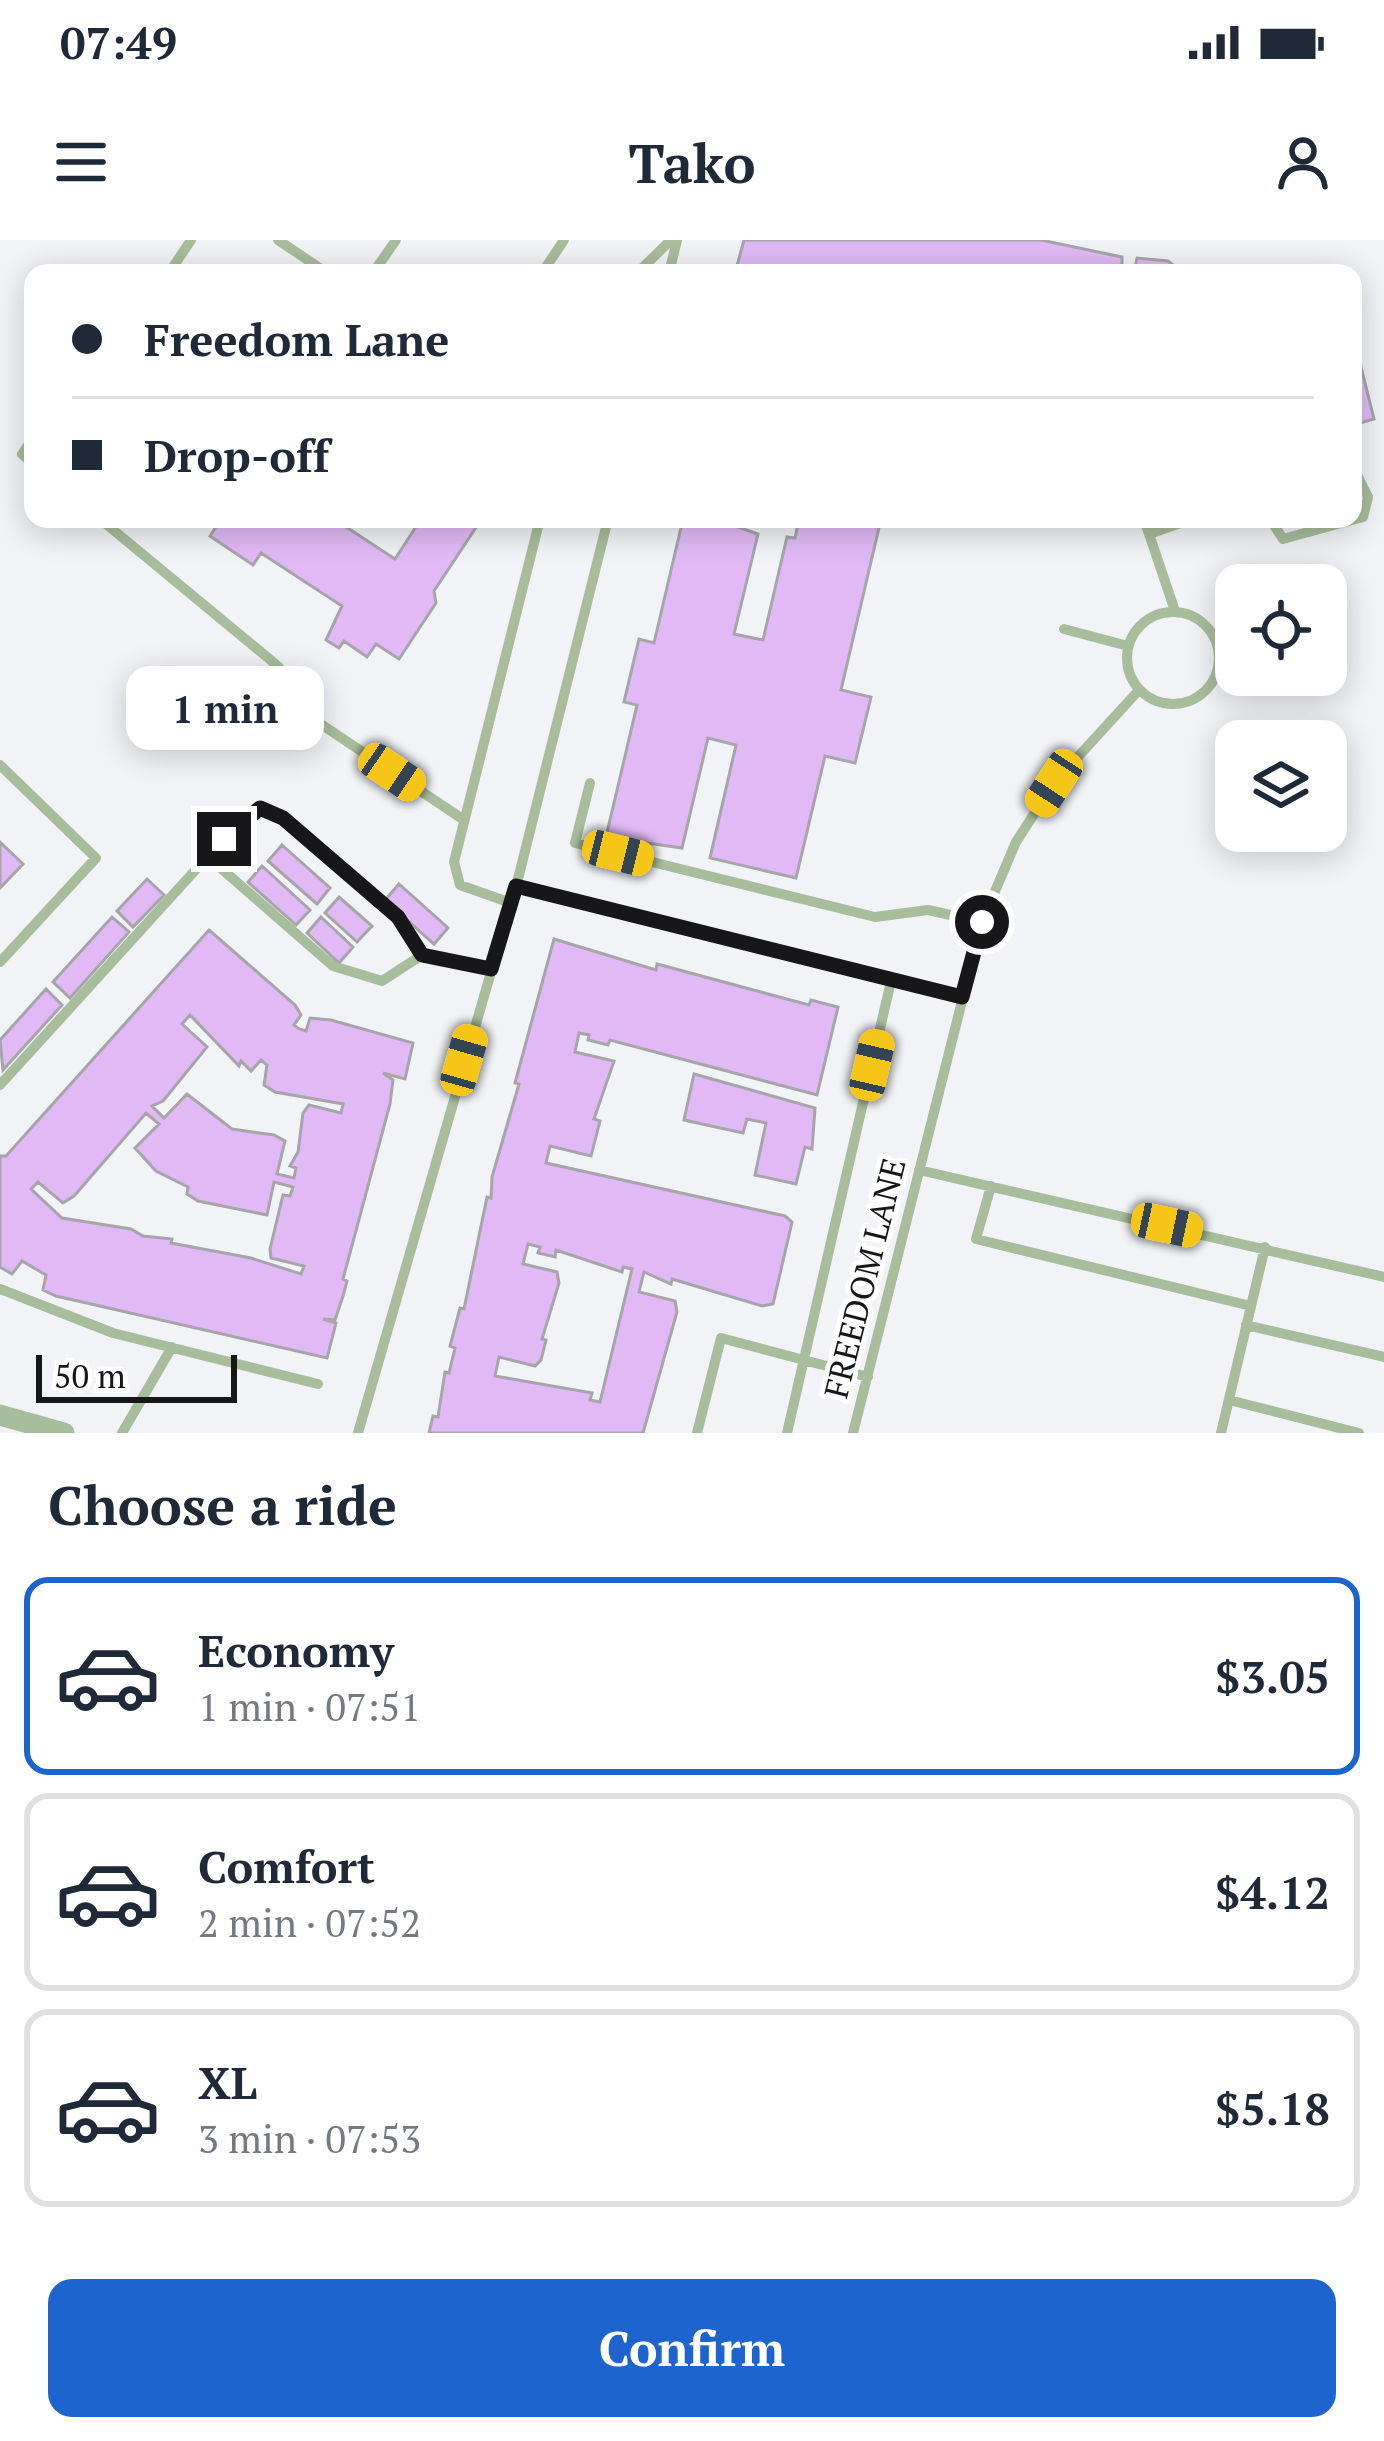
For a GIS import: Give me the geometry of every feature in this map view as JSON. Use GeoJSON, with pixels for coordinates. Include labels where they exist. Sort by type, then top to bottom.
{"type":"FeatureCollection","features":[{"type":"Feature","properties":{"kind":"street"},"geometry":{"type":"LineString","coordinates":[[0,1414],[64,1433]]}},
{"type":"Feature","properties":{"kind":"lane"},"geometry":{"type":"LineString","coordinates":[[278,240],[314,264]]}},
{"type":"Feature","properties":{"kind":"lane"},"geometry":{"type":"LineString","coordinates":[[647,264],[674,240]]}},
{"type":"Feature","properties":{"kind":"lane"},"geometry":{"type":"LineString","coordinates":[[1362,483],[1369,497],[1362,517]]}},
{"type":"Feature","properties":{"kind":"lane"},"geometry":{"type":"LineString","coordinates":[[111,528],[279,667],[282,698],[464,820]]}},
{"type":"Feature","properties":{"kind":"lane"},"geometry":{"type":"LineString","coordinates":[[511,903],[460,885],[454,862],[538,528]]}},
{"type":"Feature","properties":{"kind":"lane"},"geometry":{"type":"LineString","coordinates":[[358,1433],[516,886],[606,528]]}},
{"type":"Feature","properties":{"kind":"lane"},"geometry":{"type":"LineString","coordinates":[[1149,528],[1174,611]]}},
{"type":"Feature","properties":{"kind":"lane"},"geometry":{"type":"LineString","coordinates":[[1152,533],[1166,528]]}},
{"type":"Feature","properties":{"kind":"lane"},"geometry":{"type":"LineString","coordinates":[[1276,528],[1283,539],[1297,539],[1330,528]]}},
{"type":"Feature","properties":{"kind":"lane"},"geometry":{"type":"LineString","coordinates":[[1174,611],[1190,614],[1213,634],[1219,648],[1215,677],[1206,690],[1180,704],[1150,699],[1139,690],[1126,662],[1128,646],[1145,620],[1174,611]]}},
{"type":"Feature","properties":{"kind":"lane"},"geometry":{"type":"LineString","coordinates":[[1064,629],[1128,646]]}},
{"type":"Feature","properties":{"kind":"lane","name":"FREEDOM LANE"},"geometry":{"type":"LineString","coordinates":[[853,1433],[982,922],[1016,842],[1054,783],[1139,690]]}},
{"type":"Feature","properties":{"kind":"lane"},"geometry":{"type":"LineString","coordinates":[[0,765],[96,858],[0,962]]}},
{"type":"Feature","properties":{"kind":"lane"},"geometry":{"type":"LineString","coordinates":[[590,784],[575,843],[875,917],[928,910],[982,922]]}},
{"type":"Feature","properties":{"kind":"lane"},"geometry":{"type":"LineString","coordinates":[[0,1084],[208,857],[260,808],[283,818],[398,917],[422,955]]}},
{"type":"Feature","properties":{"kind":"lane"},"geometry":{"type":"LineString","coordinates":[[208,857],[333,966],[382,981],[422,955],[491,969]]}},
{"type":"Feature","properties":{"kind":"lane"},"geometry":{"type":"LineString","coordinates":[[516,886],[962,997]]}},
{"type":"Feature","properties":{"kind":"lane"},"geometry":{"type":"LineString","coordinates":[[787,1433],[891,981]]}},
{"type":"Feature","properties":{"kind":"lane"},"geometry":{"type":"LineString","coordinates":[[919,1170],[1384,1277]]}},
{"type":"Feature","properties":{"kind":"lane"},"geometry":{"type":"LineString","coordinates":[[991,1186],[976,1239],[1251,1306]]}},
{"type":"Feature","properties":{"kind":"lane"},"geometry":{"type":"LineString","coordinates":[[1221,1433],[1264,1247]]}},
{"type":"Feature","properties":{"kind":"lane"},"geometry":{"type":"LineString","coordinates":[[0,1289],[113,1333],[318,1384]]}},
{"type":"Feature","properties":{"kind":"lane"},"geometry":{"type":"LineString","coordinates":[[1246,1325],[1384,1357]]}},
{"type":"Feature","properties":{"kind":"lane"},"geometry":{"type":"LineString","coordinates":[[697,1433],[721,1338],[868,1377]]}},
{"type":"Feature","properties":{"kind":"lane"},"geometry":{"type":"LineString","coordinates":[[122,1433],[172,1347]]}},
{"type":"Feature","properties":{"kind":"lane"},"geometry":{"type":"LineString","coordinates":[[1229,1400],[1360,1433]]}},
{"type":"Feature","properties":{"kind":"building"},"geometry":{"type":"Polygon","coordinates":[[[744,240],[1041,240],[1122,257],[1122,264],[737,264],[744,240]]]}},
{"type":"Feature","properties":{"kind":"building"},"geometry":{"type":"Polygon","coordinates":[[[1137,258],[1172,264],[1136,264],[1137,258]]]}},
{"type":"Feature","properties":{"kind":"building"},"geometry":{"type":"Polygon","coordinates":[[[1362,371],[1374,419],[1362,422],[1362,371]]]}},
{"type":"Feature","properties":{"kind":"building"},"geometry":{"type":"Polygon","coordinates":[[[215,528],[348,528],[395,559],[415,528],[476,528],[434,591],[436,603],[399,659],[376,644],[367,657],[344,641],[339,648],[326,640],[342,606],[261,553],[253,565],[210,536],[215,528]]]}},
{"type":"Feature","properties":{"kind":"building"},"geometry":{"type":"Polygon","coordinates":[[[681,528],[741,528],[758,534],[734,634],[763,640],[787,537],[795,538],[797,528],[879,528],[841,690],[871,697],[855,763],[825,756],[796,878],[710,858],[736,745],[708,738],[682,848],[606,837],[637,705],[624,702],[639,639],[654,643],[681,528]]]}},
{"type":"Feature","properties":{"kind":"building"},"geometry":{"type":"Polygon","coordinates":[[[0,842],[23,864],[0,888],[0,842]]]}},
{"type":"Feature","properties":{"kind":"building"},"geometry":{"type":"Polygon","coordinates":[[[282,845],[330,888],[317,904],[268,861],[282,845]]]}},
{"type":"Feature","properties":{"kind":"building"},"geometry":{"type":"Polygon","coordinates":[[[262,866],[310,910],[296,925],[248,882],[262,866]]]}},
{"type":"Feature","properties":{"kind":"building"},"geometry":{"type":"Polygon","coordinates":[[[147,879],[164,895],[133,927],[117,911],[147,879]]]}},
{"type":"Feature","properties":{"kind":"building"},"geometry":{"type":"Polygon","coordinates":[[[399,884],[448,928],[434,944],[385,900],[399,884]]]}},
{"type":"Feature","properties":{"kind":"building"},"geometry":{"type":"Polygon","coordinates":[[[339,897],[372,926],[357,942],[325,913],[339,897]]]}},
{"type":"Feature","properties":{"kind":"building"},"geometry":{"type":"Polygon","coordinates":[[[112,917],[129,932],[70,998],[53,982],[112,917]]]}},
{"type":"Feature","properties":{"kind":"building"},"geometry":{"type":"Polygon","coordinates":[[[321,917],[353,947],[339,963],[307,933],[321,917]]]}},
{"type":"Feature","properties":{"kind":"building"},"geometry":{"type":"Polygon","coordinates":[[[209,930],[295,1005],[301,1015],[294,1025],[299,1029],[306,1031],[310,1018],[331,1020],[413,1043],[405,1079],[383,1073],[393,1080],[390,1104],[343,1279],[347,1281],[343,1296],[335,1320],[323,1319],[336,1323],[327,1358],[56,1296],[43,1290],[46,1275],[22,1261],[12,1274],[0,1267],[0,1156],[6,1156],[209,930]],[[190,1015],[182,1024],[207,1047],[163,1101],[152,1106],[164,1118],[187,1094],[232,1129],[274,1135],[285,1141],[277,1174],[294,1178],[296,1168],[290,1166],[298,1152],[303,1113],[309,1105],[341,1113],[343,1104],[275,1092],[264,1085],[267,1065],[261,1060],[251,1071],[241,1061],[239,1066],[190,1015]],[[146,1113],[74,1196],[63,1203],[38,1182],[31,1189],[62,1218],[131,1229],[143,1236],[251,1258],[301,1274],[304,1266],[271,1258],[270,1249],[283,1195],[290,1196],[293,1187],[274,1182],[267,1215],[198,1201],[187,1194],[188,1187],[156,1171],[135,1148],[159,1124],[146,1113]]]}},
{"type":"Feature","properties":{"kind":"building"},"geometry":{"type":"Polygon","coordinates":[[[554,939],[656,970],[657,964],[809,1005],[811,1000],[838,1007],[817,1095],[610,1040],[608,1045],[588,1040],[589,1035],[579,1033],[575,1052],[614,1061],[594,1119],[600,1121],[591,1156],[550,1146],[546,1163],[785,1216],[792,1222],[773,1304],[762,1306],[672,1279],[671,1284],[644,1272],[639,1292],[675,1301],[677,1312],[643,1433],[429,1433],[433,1416],[438,1417],[445,1372],[449,1373],[455,1348],[450,1346],[460,1308],[464,1309],[487,1197],[491,1198],[492,1177],[519,1084],[515,1083],[554,939]],[[528,1244],[523,1264],[557,1272],[559,1283],[542,1339],[546,1340],[541,1360],[535,1366],[499,1357],[495,1376],[592,1393],[590,1400],[600,1402],[632,1269],[623,1267],[622,1272],[556,1250],[555,1257],[538,1253],[540,1247],[528,1244]]]}},
{"type":"Feature","properties":{"kind":"building"},"geometry":{"type":"Polygon","coordinates":[[[46,989],[62,1005],[3,1070],[0,1040],[46,989]]]}},
{"type":"Feature","properties":{"kind":"building"},"geometry":{"type":"Polygon","coordinates":[[[694,1074],[815,1108],[812,1149],[805,1147],[796,1184],[755,1175],[766,1123],[747,1119],[743,1133],[684,1120],[694,1074]]]}},
{"type":"Feature","properties":{"kind":"route"},"geometry":{"type":"LineString","coordinates":[[224,839],[260,808],[283,818],[398,917],[422,955],[491,969],[516,886],[962,997],[982,922]]}}]}
